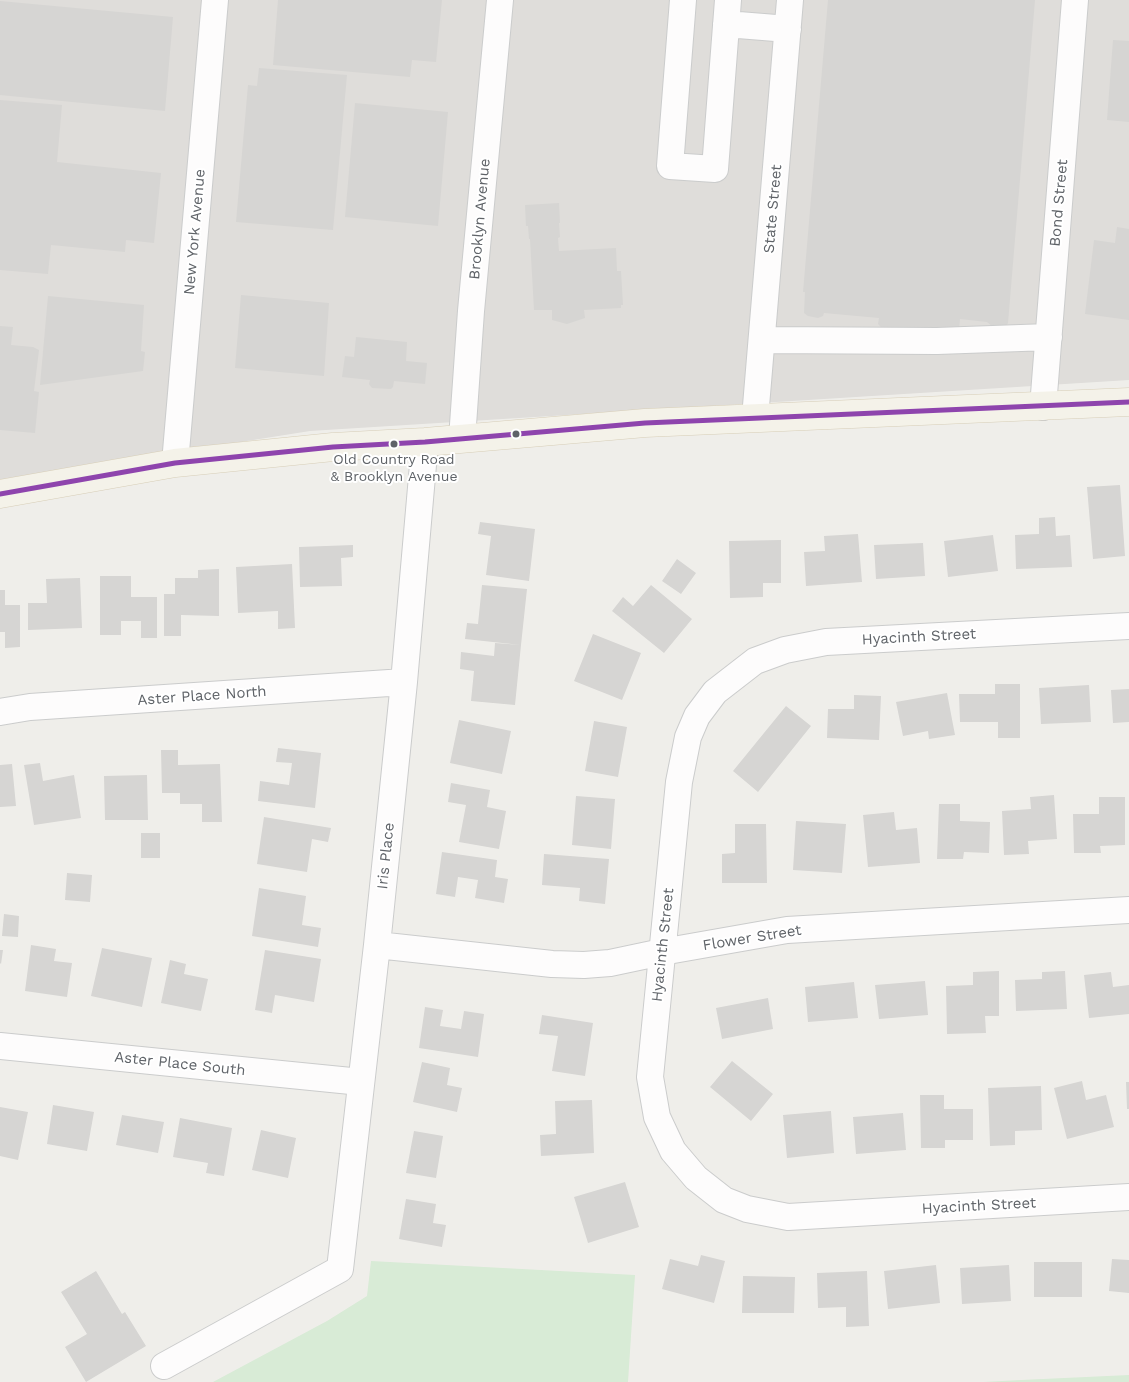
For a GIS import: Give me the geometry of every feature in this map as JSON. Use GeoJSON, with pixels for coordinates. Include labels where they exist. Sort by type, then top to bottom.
{"type":"FeatureCollection","features":[{"type":"Feature","properties":{"kind":"main road"},"geometry":{"type":"LineString","coordinates":[[0,494],[175,464],[333,447],[424,442],[645,423],[1129,402]]}},
{"type":"Feature","properties":{"kind":"street","name":"New York Avenue"},"geometry":{"type":"LineString","coordinates":[[175,464],[215,0]]}},
{"type":"Feature","properties":{"kind":"street","name":"Brooklyn Avenue"},"geometry":{"type":"LineString","coordinates":[[462,439],[471,311],[500,0]]}},
{"type":"Feature","properties":{"kind":"street"},"geometry":{"type":"LineString","coordinates":[[683,0],[670,166],[715,169],[727,12],[788,29]]}},
{"type":"Feature","properties":{"kind":"street","name":"State Street"},"geometry":{"type":"LineString","coordinates":[[755,418],[790,0]]}},
{"type":"Feature","properties":{"kind":"street","name":"Bond Street"},"geometry":{"type":"LineString","coordinates":[[1043,407],[1075,0]]}},
{"type":"Feature","properties":{"kind":"street"},"geometry":{"type":"LineString","coordinates":[[762,340],[938,341],[1048,337]]}},
{"type":"Feature","properties":{"kind":"street","name":"Iris Place"},"geometry":{"type":"LineString","coordinates":[[164,1366],[340,1269],[377,945],[404,682],[424,442]]}},
{"type":"Feature","properties":{"kind":"street","name":"Hyacinth Street"},"geometry":{"type":"LineString","coordinates":[[1129,626],[826,642],[785,650],[755,661],[715,692],[697,716],[688,737],[680,782],[650,1077],[657,1117],[672,1151],[696,1178],[724,1200],[747,1209],[788,1217],[1129,1197]]}},
{"type":"Feature","properties":{"kind":"street","name":"Aster Place North"},"geometry":{"type":"LineString","coordinates":[[0,712],[30,707],[404,682]]}},
{"type":"Feature","properties":{"kind":"street","name":"Flower Street"},"geometry":{"type":"LineString","coordinates":[[377,945],[552,964],[584,965],[610,963],[787,930],[1129,910]]}},
{"type":"Feature","properties":{"kind":"street","name":"Aster Place South"},"geometry":{"type":"LineString","coordinates":[[0,1046],[361,1082]]}},
{"type":"Feature","properties":{"kind":"shaded area"},"geometry":{"type":"Polygon","coordinates":[[[0,0],[1129,0],[1129,380],[310,431],[0,480],[0,0]]]}},
{"type":"Feature","properties":{"kind":"green space"},"geometry":{"type":"Polygon","coordinates":[[[371,1261],[635,1275],[628,1382],[213,1382],[327,1321],[367,1296],[371,1261]]]}},
{"type":"Feature","properties":{"kind":"green space"},"geometry":{"type":"Polygon","coordinates":[[[1129,1375],[1129,1382],[983,1382],[1021,1380],[1129,1375]]]}},
{"type":"Feature","properties":{"kind":"building"},"geometry":{"type":"Polygon","coordinates":[[[278,0],[442,0],[436,62],[412,60],[410,77],[273,65],[278,0]]]}},
{"type":"Feature","properties":{"kind":"building"},"geometry":{"type":"Polygon","coordinates":[[[828,0],[1035,0],[1008,323],[1006,326],[992,326],[987,322],[960,319],[959,330],[955,333],[881,327],[878,324],[879,318],[824,313],[823,316],[818,318],[804,313],[805,292],[803,292],[828,0]]]}},
{"type":"Feature","properties":{"kind":"building"},"geometry":{"type":"Polygon","coordinates":[[[0,1],[173,17],[165,111],[0,95],[0,1]]]}},
{"type":"Feature","properties":{"kind":"building"},"geometry":{"type":"Polygon","coordinates":[[[1113,40],[1129,41],[1129,122],[1107,120],[1113,40]]]}},
{"type":"Feature","properties":{"kind":"building"},"geometry":{"type":"Polygon","coordinates":[[[259,68],[347,75],[333,230],[236,222],[248,85],[257,86],[259,68]]]}},
{"type":"Feature","properties":{"kind":"building"},"geometry":{"type":"Polygon","coordinates":[[[0,100],[62,105],[57,162],[161,173],[154,243],[126,240],[125,252],[51,245],[48,274],[0,270],[0,100]]]}},
{"type":"Feature","properties":{"kind":"building"},"geometry":{"type":"Polygon","coordinates":[[[355,103],[448,112],[438,226],[345,217],[355,103]]]}},
{"type":"Feature","properties":{"kind":"building"},"geometry":{"type":"Polygon","coordinates":[[[559,203],[559,251],[616,248],[617,271],[621,271],[623,305],[621,305],[621,308],[584,310],[585,318],[567,324],[552,320],[552,310],[534,310],[530,239],[528,226],[526,226],[525,205],[559,203]]]}},
{"type":"Feature","properties":{"kind":"building"},"geometry":{"type":"Polygon","coordinates":[[[1117,227],[1129,229],[1129,320],[1085,314],[1094,240],[1115,243],[1117,227]]]}},
{"type":"Feature","properties":{"kind":"building"},"geometry":{"type":"Polygon","coordinates":[[[241,295],[329,303],[324,376],[235,368],[241,295]]]}},
{"type":"Feature","properties":{"kind":"building"},"geometry":{"type":"Polygon","coordinates":[[[48,296],[144,305],[141,351],[145,352],[143,371],[40,385],[48,296]]]}},
{"type":"Feature","properties":{"kind":"building"},"geometry":{"type":"Polygon","coordinates":[[[0,326],[13,327],[11,345],[33,347],[39,350],[34,391],[39,392],[35,433],[0,430],[0,326]]]}},
{"type":"Feature","properties":{"kind":"building"},"geometry":{"type":"Polygon","coordinates":[[[356,337],[407,342],[406,361],[427,363],[425,384],[394,381],[391,389],[372,388],[369,384],[370,380],[342,377],[345,356],[354,357],[356,337]]]}},
{"type":"Feature","properties":{"kind":"building"},"geometry":{"type":"Polygon","coordinates":[[[1120,485],[1125,556],[1093,559],[1087,487],[1120,485]]]}},
{"type":"Feature","properties":{"kind":"building"},"geometry":{"type":"Polygon","coordinates":[[[1055,517],[1056,536],[1070,535],[1072,567],[1016,569],[1015,535],[1039,534],[1039,518],[1055,517]]]}},
{"type":"Feature","properties":{"kind":"building"},"geometry":{"type":"Polygon","coordinates":[[[480,522],[535,529],[529,581],[486,575],[491,536],[478,534],[480,522]]]}},
{"type":"Feature","properties":{"kind":"building"},"geometry":{"type":"Polygon","coordinates":[[[858,534],[862,582],[806,586],[804,552],[825,551],[824,536],[858,534]]]}},
{"type":"Feature","properties":{"kind":"building"},"geometry":{"type":"Polygon","coordinates":[[[993,535],[998,571],[948,577],[944,541],[993,535]]]}},
{"type":"Feature","properties":{"kind":"building"},"geometry":{"type":"Polygon","coordinates":[[[781,540],[781,583],[763,583],[763,597],[730,598],[729,541],[781,540]]]}},
{"type":"Feature","properties":{"kind":"building"},"geometry":{"type":"Polygon","coordinates":[[[923,543],[925,576],[876,579],[874,545],[923,543]]]}},
{"type":"Feature","properties":{"kind":"building"},"geometry":{"type":"Polygon","coordinates":[[[353,545],[353,557],[341,558],[342,586],[300,587],[299,547],[353,545]]]}},
{"type":"Feature","properties":{"kind":"building"},"geometry":{"type":"Polygon","coordinates":[[[677,559],[696,573],[681,594],[662,581],[677,559]]]}},
{"type":"Feature","properties":{"kind":"building"},"geometry":{"type":"Polygon","coordinates":[[[292,564],[295,628],[278,629],[278,611],[238,613],[236,567],[292,564]]]}},
{"type":"Feature","properties":{"kind":"building"},"geometry":{"type":"Polygon","coordinates":[[[219,569],[219,616],[181,615],[181,636],[164,636],[164,594],[175,594],[175,578],[198,578],[198,570],[219,569]]]}},
{"type":"Feature","properties":{"kind":"building"},"geometry":{"type":"Polygon","coordinates":[[[100,576],[131,576],[131,597],[157,597],[157,638],[141,638],[141,621],[121,621],[121,635],[100,635],[100,576]]]}},
{"type":"Feature","properties":{"kind":"building"},"geometry":{"type":"Polygon","coordinates":[[[80,578],[82,628],[28,630],[28,603],[47,603],[46,579],[80,578]]]}},
{"type":"Feature","properties":{"kind":"building"},"geometry":{"type":"Polygon","coordinates":[[[482,585],[527,589],[521,645],[465,639],[467,623],[478,624],[482,585]]]}},
{"type":"Feature","properties":{"kind":"building"},"geometry":{"type":"Polygon","coordinates":[[[651,585],[692,619],[664,653],[612,611],[623,597],[633,606],[651,585]]]}},
{"type":"Feature","properties":{"kind":"building"},"geometry":{"type":"Polygon","coordinates":[[[0,590],[5,590],[5,605],[20,605],[20,647],[5,648],[5,632],[0,632],[0,590]]]}},
{"type":"Feature","properties":{"kind":"building"},"geometry":{"type":"Polygon","coordinates":[[[593,634],[641,653],[622,700],[574,681],[593,634]]]}},
{"type":"Feature","properties":{"kind":"building"},"geometry":{"type":"Polygon","coordinates":[[[495,643],[521,645],[515,705],[471,701],[474,671],[460,669],[461,652],[494,656],[495,643]]]}},
{"type":"Feature","properties":{"kind":"building"},"geometry":{"type":"Polygon","coordinates":[[[995,684],[1020,684],[1020,738],[998,738],[998,722],[960,722],[959,694],[995,694],[995,684]]]}},
{"type":"Feature","properties":{"kind":"building"},"geometry":{"type":"Polygon","coordinates":[[[1089,685],[1091,722],[1041,724],[1039,688],[1089,685]]]}},
{"type":"Feature","properties":{"kind":"building"},"geometry":{"type":"Polygon","coordinates":[[[1129,689],[1129,722],[1113,723],[1111,690],[1129,689]]]}},
{"type":"Feature","properties":{"kind":"building"},"geometry":{"type":"Polygon","coordinates":[[[947,693],[955,735],[929,739],[928,731],[903,736],[896,702],[947,693]]]}},
{"type":"Feature","properties":{"kind":"building"},"geometry":{"type":"Polygon","coordinates":[[[854,695],[881,696],[879,740],[827,738],[828,709],[854,709],[854,695]]]}},
{"type":"Feature","properties":{"kind":"building"},"geometry":{"type":"Polygon","coordinates":[[[786,706],[811,726],[758,792],[733,771],[786,706]]]}},
{"type":"Feature","properties":{"kind":"building"},"geometry":{"type":"Polygon","coordinates":[[[459,720],[511,731],[502,774],[450,763],[459,720]]]}},
{"type":"Feature","properties":{"kind":"building"},"geometry":{"type":"Polygon","coordinates":[[[594,721],[627,727],[618,777],[585,771],[594,721]]]}},
{"type":"Feature","properties":{"kind":"building"},"geometry":{"type":"Polygon","coordinates":[[[278,748],[321,753],[315,808],[258,801],[260,781],[289,785],[292,763],[276,762],[278,748]]]}},
{"type":"Feature","properties":{"kind":"building"},"geometry":{"type":"Polygon","coordinates":[[[161,750],[178,750],[178,765],[220,764],[222,822],[202,822],[202,804],[180,804],[180,793],[162,793],[161,750]]]}},
{"type":"Feature","properties":{"kind":"building"},"geometry":{"type":"Polygon","coordinates":[[[40,763],[43,781],[74,775],[81,818],[34,825],[24,765],[40,763]]]}},
{"type":"Feature","properties":{"kind":"building"},"geometry":{"type":"Polygon","coordinates":[[[12,764],[16,806],[0,807],[0,765],[12,764]]]}},
{"type":"Feature","properties":{"kind":"building"},"geometry":{"type":"Polygon","coordinates":[[[147,775],[148,820],[105,820],[104,776],[147,775]]]}},
{"type":"Feature","properties":{"kind":"building"},"geometry":{"type":"Polygon","coordinates":[[[451,783],[490,790],[487,807],[506,811],[499,849],[459,842],[466,805],[448,802],[451,783]]]}},
{"type":"Feature","properties":{"kind":"building"},"geometry":{"type":"Polygon","coordinates":[[[1054,795],[1057,839],[1028,841],[1029,854],[1004,855],[1002,811],[1031,809],[1030,797],[1054,795]]]}},
{"type":"Feature","properties":{"kind":"building"},"geometry":{"type":"Polygon","coordinates":[[[576,796],[615,799],[611,849],[572,845],[576,796]]]}},
{"type":"Feature","properties":{"kind":"building"},"geometry":{"type":"Polygon","coordinates":[[[1099,797],[1125,797],[1125,845],[1100,846],[1101,853],[1074,853],[1073,814],[1099,814],[1099,797]]]}},
{"type":"Feature","properties":{"kind":"building"},"geometry":{"type":"Polygon","coordinates":[[[939,804],[960,804],[960,821],[990,822],[989,853],[964,852],[963,859],[937,859],[939,804]]]}},
{"type":"Feature","properties":{"kind":"building"},"geometry":{"type":"Polygon","coordinates":[[[894,812],[896,830],[917,828],[920,863],[868,867],[863,815],[894,812]]]}},
{"type":"Feature","properties":{"kind":"building"},"geometry":{"type":"Polygon","coordinates":[[[264,817],[331,828],[328,842],[312,839],[307,872],[257,864],[264,817]]]}},
{"type":"Feature","properties":{"kind":"building"},"geometry":{"type":"Polygon","coordinates":[[[796,821],[846,824],[842,873],[793,870],[796,821]]]}},
{"type":"Feature","properties":{"kind":"building"},"geometry":{"type":"Polygon","coordinates":[[[735,824],[766,824],[767,883],[722,883],[722,854],[735,853],[735,824]]]}},
{"type":"Feature","properties":{"kind":"building"},"geometry":{"type":"Polygon","coordinates":[[[141,833],[160,833],[160,858],[141,858],[141,833]]]}},
{"type":"Feature","properties":{"kind":"building"},"geometry":{"type":"Polygon","coordinates":[[[442,852],[497,860],[495,877],[508,879],[504,903],[475,898],[478,880],[458,877],[455,897],[436,894],[442,852]]]}},
{"type":"Feature","properties":{"kind":"building"},"geometry":{"type":"Polygon","coordinates":[[[544,854],[609,859],[605,904],[579,901],[580,888],[542,885],[544,854]]]}},
{"type":"Feature","properties":{"kind":"building"},"geometry":{"type":"Polygon","coordinates":[[[67,873],[92,875],[90,902],[65,900],[67,873]]]}},
{"type":"Feature","properties":{"kind":"building"},"geometry":{"type":"Polygon","coordinates":[[[259,888],[306,896],[302,925],[321,928],[318,947],[252,936],[259,888]]]}},
{"type":"Feature","properties":{"kind":"building"},"geometry":{"type":"Polygon","coordinates":[[[4,914],[19,916],[18,937],[2,936],[4,914]]]}},
{"type":"Feature","properties":{"kind":"building"},"geometry":{"type":"Polygon","coordinates":[[[31,945],[56,949],[54,961],[72,963],[67,997],[25,991],[31,945]]]}},
{"type":"Feature","properties":{"kind":"building"},"geometry":{"type":"Polygon","coordinates":[[[102,948],[152,958],[142,1007],[91,996],[102,948]]]}},
{"type":"Feature","properties":{"kind":"building"},"geometry":{"type":"Polygon","coordinates":[[[0,950],[3,950],[1,964],[0,963],[0,950]]]}},
{"type":"Feature","properties":{"kind":"building"},"geometry":{"type":"Polygon","coordinates":[[[265,950],[321,959],[314,1002],[275,995],[272,1013],[255,1010],[265,950]]]}},
{"type":"Feature","properties":{"kind":"building"},"geometry":{"type":"Polygon","coordinates":[[[170,960],[186,964],[184,974],[208,979],[201,1011],[161,1003],[170,960]]]}},
{"type":"Feature","properties":{"kind":"building"},"geometry":{"type":"Polygon","coordinates":[[[999,971],[999,1016],[985,1016],[986,1033],[947,1034],[946,986],[973,985],[973,972],[999,971]]]}},
{"type":"Feature","properties":{"kind":"building"},"geometry":{"type":"Polygon","coordinates":[[[1065,971],[1067,1009],[1016,1011],[1015,980],[1042,979],[1042,972],[1065,971]]]}},
{"type":"Feature","properties":{"kind":"building"},"geometry":{"type":"Polygon","coordinates":[[[1111,972],[1113,987],[1129,985],[1129,1014],[1089,1018],[1084,975],[1111,972]]]}},
{"type":"Feature","properties":{"kind":"building"},"geometry":{"type":"Polygon","coordinates":[[[925,981],[928,1015],[879,1019],[875,985],[925,981]]]}},
{"type":"Feature","properties":{"kind":"building"},"geometry":{"type":"Polygon","coordinates":[[[854,982],[858,1018],[808,1022],[805,987],[854,982]]]}},
{"type":"Feature","properties":{"kind":"building"},"geometry":{"type":"Polygon","coordinates":[[[768,998],[773,1029],[722,1039],[716,1008],[768,998]]]}},
{"type":"Feature","properties":{"kind":"building"},"geometry":{"type":"Polygon","coordinates":[[[425,1007],[443,1010],[440,1026],[461,1029],[464,1011],[484,1014],[478,1057],[419,1048],[425,1007]]]}},
{"type":"Feature","properties":{"kind":"building"},"geometry":{"type":"Polygon","coordinates":[[[542,1015],[593,1023],[585,1076],[552,1071],[558,1036],[539,1034],[542,1015]]]}},
{"type":"Feature","properties":{"kind":"building"},"geometry":{"type":"Polygon","coordinates":[[[732,1061],[773,1094],[751,1121],[710,1087],[732,1061]]]}},
{"type":"Feature","properties":{"kind":"building"},"geometry":{"type":"Polygon","coordinates":[[[422,1062],[450,1068],[447,1085],[462,1088],[457,1112],[413,1102],[422,1062]]]}},
{"type":"Feature","properties":{"kind":"building"},"geometry":{"type":"Polygon","coordinates":[[[1082,1081],[1086,1100],[1106,1095],[1114,1127],[1067,1139],[1054,1088],[1082,1081]]]}},
{"type":"Feature","properties":{"kind":"building"},"geometry":{"type":"Polygon","coordinates":[[[1126,1082],[1129,1082],[1129,1109],[1127,1109],[1126,1082]]]}},
{"type":"Feature","properties":{"kind":"building"},"geometry":{"type":"Polygon","coordinates":[[[1041,1086],[1042,1130],[1015,1131],[1015,1145],[990,1146],[988,1088],[1041,1086]]]}},
{"type":"Feature","properties":{"kind":"building"},"geometry":{"type":"Polygon","coordinates":[[[920,1095],[944,1095],[944,1109],[973,1109],[973,1140],[945,1140],[945,1148],[921,1148],[920,1095]]]}},
{"type":"Feature","properties":{"kind":"building"},"geometry":{"type":"Polygon","coordinates":[[[592,1100],[594,1153],[541,1156],[540,1135],[556,1134],[555,1101],[592,1100]]]}},
{"type":"Feature","properties":{"kind":"building"},"geometry":{"type":"Polygon","coordinates":[[[53,1105],[94,1112],[87,1151],[47,1144],[53,1105]]]}},
{"type":"Feature","properties":{"kind":"building"},"geometry":{"type":"Polygon","coordinates":[[[0,1107],[28,1112],[18,1160],[0,1156],[0,1107]]]}},
{"type":"Feature","properties":{"kind":"building"},"geometry":{"type":"Polygon","coordinates":[[[831,1111],[834,1153],[787,1158],[783,1115],[831,1111]]]}},
{"type":"Feature","properties":{"kind":"building"},"geometry":{"type":"Polygon","coordinates":[[[903,1113],[906,1150],[856,1154],[853,1117],[903,1113]]]}},
{"type":"Feature","properties":{"kind":"building"},"geometry":{"type":"Polygon","coordinates":[[[122,1115],[164,1122],[158,1153],[116,1145],[122,1115]]]}},
{"type":"Feature","properties":{"kind":"building"},"geometry":{"type":"Polygon","coordinates":[[[180,1118],[232,1128],[224,1176],[206,1173],[208,1163],[173,1157],[180,1118]]]}},
{"type":"Feature","properties":{"kind":"building"},"geometry":{"type":"Polygon","coordinates":[[[261,1130],[296,1138],[288,1178],[252,1170],[261,1130]]]}},
{"type":"Feature","properties":{"kind":"building"},"geometry":{"type":"Polygon","coordinates":[[[414,1131],[443,1136],[436,1178],[406,1173],[414,1131]]]}},
{"type":"Feature","properties":{"kind":"building"},"geometry":{"type":"Polygon","coordinates":[[[625,1182],[639,1227],[588,1243],[574,1197],[625,1182]]]}},
{"type":"Feature","properties":{"kind":"building"},"geometry":{"type":"Polygon","coordinates":[[[406,1199],[436,1204],[433,1223],[446,1225],[442,1247],[399,1239],[406,1199]]]}},
{"type":"Feature","properties":{"kind":"building"},"geometry":{"type":"Polygon","coordinates":[[[701,1255],[725,1261],[714,1303],[662,1289],[670,1259],[698,1266],[701,1255]]]}},
{"type":"Feature","properties":{"kind":"building"},"geometry":{"type":"Polygon","coordinates":[[[1112,1259],[1129,1260],[1129,1293],[1109,1291],[1112,1259]]]}},
{"type":"Feature","properties":{"kind":"building"},"geometry":{"type":"Polygon","coordinates":[[[1034,1262],[1082,1262],[1082,1297],[1034,1297],[1034,1262]]]}},
{"type":"Feature","properties":{"kind":"building"},"geometry":{"type":"Polygon","coordinates":[[[936,1265],[940,1303],[888,1309],[884,1271],[936,1265]]]}},
{"type":"Feature","properties":{"kind":"building"},"geometry":{"type":"Polygon","coordinates":[[[1009,1265],[1011,1301],[962,1304],[960,1268],[1009,1265]]]}},
{"type":"Feature","properties":{"kind":"building"},"geometry":{"type":"Polygon","coordinates":[[[96,1271],[122,1314],[125,1312],[146,1346],[86,1382],[65,1347],[87,1334],[61,1292],[96,1271]]]}},
{"type":"Feature","properties":{"kind":"building"},"geometry":{"type":"Polygon","coordinates":[[[867,1271],[869,1326],[846,1327],[846,1307],[818,1308],[817,1273],[867,1271]]]}},
{"type":"Feature","properties":{"kind":"building"},"geometry":{"type":"Polygon","coordinates":[[[743,1276],[795,1277],[794,1313],[742,1313],[743,1276]]]}},
{"type":"Feature","properties":{"kind":"transit line"},"geometry":{"type":"LineString","coordinates":[[0,494],[175,463],[333,447],[425,442],[645,423],[1129,402]]}},
{"type":"Feature","properties":{"kind":"place","name":"Old Country Road & Brooklyn Avenue"},"geometry":{"type":"Point","coordinates":[394,444]}}]}
